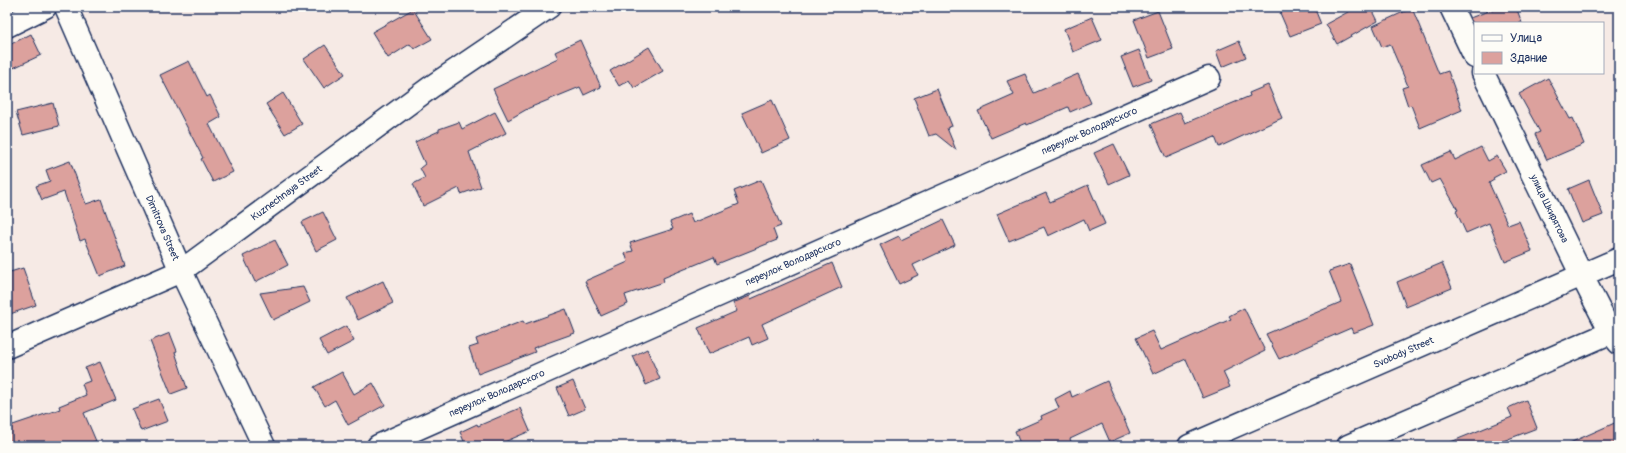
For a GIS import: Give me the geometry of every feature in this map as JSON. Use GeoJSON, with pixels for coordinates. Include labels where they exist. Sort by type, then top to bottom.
{"type":"FeatureCollection","features":[{"type":"Feature","properties":{"kind":"street"},"geometry":{"type":"LineString","coordinates":[[7,26],[45,7]]}},
{"type":"Feature","properties":{"kind":"street","name":"Dimitrova Street"},"geometry":{"type":"LineString","coordinates":[[66,7],[181,271],[264,446]]}},
{"type":"Feature","properties":{"kind":"street","name":"Kuznechnaya Street"},"geometry":{"type":"LineString","coordinates":[[7,347],[181,271],[431,87],[549,7]]}},
{"type":"Feature","properties":{"kind":"street"},"geometry":{"type":"LineString","coordinates":[[1451,7],[1474,55]]}},
{"type":"Feature","properties":{"kind":"street","name":"улица Шкирятова"},"geometry":{"type":"LineString","coordinates":[[1483,74],[1581,274],[1616,335]]}},
{"type":"Feature","properties":{"kind":"street","name":"переулок Володарского"},"geometry":{"type":"LineString","coordinates":[[378,446],[1209,78]]}},
{"type":"Feature","properties":{"kind":"street","name":"Svobody Street"},"geometry":{"type":"LineString","coordinates":[[1189,446],[1581,274],[1619,259]]}},
{"type":"Feature","properties":{"kind":"street"},"geometry":{"type":"LineString","coordinates":[[1348,446],[1616,335]]}},
{"type":"Feature","properties":{"kind":"building"},"geometry":{"type":"Polygon","coordinates":[[[1295,7],[1314,7],[1321,24],[1290,36],[1280,13],[1295,7]]]}},
{"type":"Feature","properties":{"kind":"building"},"geometry":{"type":"Polygon","coordinates":[[[1357,7],[1371,7],[1378,21],[1337,44],[1326,24],[1357,7]]]}},
{"type":"Feature","properties":{"kind":"building"},"geometry":{"type":"Polygon","coordinates":[[[1499,7],[1516,7],[1522,22],[1473,23],[1470,18],[1499,7]]]}},
{"type":"Feature","properties":{"kind":"building"},"geometry":{"type":"Polygon","coordinates":[[[1412,8],[1439,74],[1448,71],[1462,110],[1420,128],[1411,105],[1408,106],[1402,88],[1408,86],[1390,44],[1382,47],[1373,26],[1412,8]]]}},
{"type":"Feature","properties":{"kind":"building"},"geometry":{"type":"Polygon","coordinates":[[[413,9],[432,39],[414,49],[410,44],[388,58],[372,32],[413,9]]]}},
{"type":"Feature","properties":{"kind":"building"},"geometry":{"type":"Polygon","coordinates":[[[1158,11],[1173,49],[1149,58],[1134,20],[1158,11]]]}},
{"type":"Feature","properties":{"kind":"building"},"geometry":{"type":"Polygon","coordinates":[[[1092,17],[1102,40],[1073,52],[1064,29],[1092,17]]]}},
{"type":"Feature","properties":{"kind":"building"},"geometry":{"type":"Polygon","coordinates":[[[31,34],[41,55],[7,71],[7,46],[31,34]]]}},
{"type":"Feature","properties":{"kind":"building"},"geometry":{"type":"Polygon","coordinates":[[[580,40],[601,87],[584,95],[580,87],[529,108],[508,120],[493,89],[558,58],[555,52],[580,40]]]}},
{"type":"Feature","properties":{"kind":"building"},"geometry":{"type":"Polygon","coordinates":[[[1239,41],[1246,57],[1222,67],[1216,51],[1239,41]]]}},
{"type":"Feature","properties":{"kind":"building"},"geometry":{"type":"Polygon","coordinates":[[[325,45],[345,74],[324,88],[304,59],[325,45]]]}},
{"type":"Feature","properties":{"kind":"building"},"geometry":{"type":"Polygon","coordinates":[[[649,47],[663,71],[634,88],[629,80],[619,86],[610,71],[649,47]]]}},
{"type":"Feature","properties":{"kind":"building"},"geometry":{"type":"Polygon","coordinates":[[[1139,50],[1151,80],[1133,87],[1121,57],[1139,50]]]}},
{"type":"Feature","properties":{"kind":"building"},"geometry":{"type":"Polygon","coordinates":[[[189,61],[207,97],[210,95],[221,117],[209,124],[233,172],[213,182],[201,159],[203,158],[160,75],[189,61]]]}},
{"type":"Feature","properties":{"kind":"building"},"geometry":{"type":"Polygon","coordinates":[[[1025,74],[1034,93],[1078,74],[1091,103],[1070,112],[1068,107],[1027,125],[1026,123],[991,138],[978,111],[1014,95],[1007,81],[1025,74]]]}},
{"type":"Feature","properties":{"kind":"building"},"geometry":{"type":"Polygon","coordinates":[[[1548,78],[1570,119],[1573,118],[1584,144],[1547,160],[1535,134],[1540,132],[1519,94],[1548,78]]]}},
{"type":"Feature","properties":{"kind":"building"},"geometry":{"type":"Polygon","coordinates":[[[1268,85],[1282,118],[1219,147],[1215,137],[1166,158],[1151,124],[1180,112],[1185,123],[1250,96],[1249,93],[1268,85]]]}},
{"type":"Feature","properties":{"kind":"building"},"geometry":{"type":"Polygon","coordinates":[[[937,89],[952,126],[947,128],[956,150],[936,134],[929,136],[914,98],[937,89]]]}},
{"type":"Feature","properties":{"kind":"building"},"geometry":{"type":"Polygon","coordinates":[[[283,93],[302,124],[285,134],[266,104],[283,93]]]}},
{"type":"Feature","properties":{"kind":"building"},"geometry":{"type":"Polygon","coordinates":[[[772,100],[790,140],[761,153],[742,113],[772,100]]]}},
{"type":"Feature","properties":{"kind":"building"},"geometry":{"type":"Polygon","coordinates":[[[53,103],[59,126],[23,135],[16,112],[53,103]]]}},
{"type":"Feature","properties":{"kind":"building"},"geometry":{"type":"Polygon","coordinates":[[[495,112],[506,133],[469,152],[481,187],[461,194],[459,188],[423,206],[413,184],[425,178],[420,168],[425,164],[415,142],[439,131],[439,129],[459,122],[462,129],[495,112]]]}},
{"type":"Feature","properties":{"kind":"building"},"geometry":{"type":"Polygon","coordinates":[[[1114,144],[1129,175],[1109,184],[1094,153],[1114,144]]]}},
{"type":"Feature","properties":{"kind":"building"},"geometry":{"type":"Polygon","coordinates":[[[1481,147],[1488,161],[1497,156],[1506,171],[1493,178],[1494,180],[1489,183],[1508,225],[1519,221],[1532,251],[1505,262],[1489,223],[1466,233],[1456,211],[1458,210],[1440,179],[1431,183],[1422,165],[1451,152],[1455,160],[1481,147]]]}},
{"type":"Feature","properties":{"kind":"building"},"geometry":{"type":"Polygon","coordinates":[[[70,161],[86,204],[101,199],[125,266],[100,276],[85,239],[80,241],[64,192],[42,200],[36,186],[50,181],[46,170],[70,161]]]}},
{"type":"Feature","properties":{"kind":"building"},"geometry":{"type":"Polygon","coordinates":[[[761,180],[781,226],[773,229],[777,240],[717,264],[714,257],[663,278],[664,282],[625,295],[628,304],[601,316],[585,281],[628,262],[625,253],[633,251],[630,243],[673,229],[670,222],[689,214],[693,223],[739,204],[734,191],[761,180]]]}},
{"type":"Feature","properties":{"kind":"building"},"geometry":{"type":"Polygon","coordinates":[[[1589,180],[1603,215],[1582,223],[1568,189],[1589,180]]]}},
{"type":"Feature","properties":{"kind":"building"},"geometry":{"type":"Polygon","coordinates":[[[1088,185],[1105,224],[1089,231],[1084,219],[1048,236],[1044,227],[1009,241],[997,214],[1046,193],[1050,202],[1088,185]]]}},
{"type":"Feature","properties":{"kind":"building"},"geometry":{"type":"Polygon","coordinates":[[[323,212],[337,240],[316,251],[302,222],[323,212]]]}},
{"type":"Feature","properties":{"kind":"building"},"geometry":{"type":"Polygon","coordinates":[[[943,220],[955,245],[913,265],[918,275],[899,284],[880,245],[899,236],[901,240],[943,220]]]}},
{"type":"Feature","properties":{"kind":"building"},"geometry":{"type":"Polygon","coordinates":[[[275,240],[288,265],[255,282],[243,256],[275,240]]]}},
{"type":"Feature","properties":{"kind":"building"},"geometry":{"type":"Polygon","coordinates":[[[832,263],[842,287],[762,324],[768,338],[752,345],[749,337],[709,354],[698,328],[737,311],[733,303],[750,296],[751,299],[832,263]]]}},
{"type":"Feature","properties":{"kind":"building"},"geometry":{"type":"Polygon","coordinates":[[[1442,263],[1452,288],[1406,307],[1397,282],[1442,263]]]}},
{"type":"Feature","properties":{"kind":"building"},"geometry":{"type":"Polygon","coordinates":[[[1350,264],[1374,325],[1353,333],[1351,328],[1279,359],[1266,334],[1341,302],[1329,271],[1350,264]]]}},
{"type":"Feature","properties":{"kind":"building"},"geometry":{"type":"Polygon","coordinates":[[[23,268],[36,305],[10,314],[7,305],[7,273],[23,268]]]}},
{"type":"Feature","properties":{"kind":"building"},"geometry":{"type":"Polygon","coordinates":[[[383,281],[393,303],[358,320],[347,298],[383,281]]]}},
{"type":"Feature","properties":{"kind":"building"},"geometry":{"type":"Polygon","coordinates":[[[303,287],[310,302],[273,320],[260,293],[303,287]]]}},
{"type":"Feature","properties":{"kind":"building"},"geometry":{"type":"Polygon","coordinates":[[[1244,308],[1265,351],[1223,372],[1230,387],[1203,398],[1186,359],[1153,374],[1136,338],[1152,331],[1161,350],[1231,319],[1229,316],[1244,308]]]}},
{"type":"Feature","properties":{"kind":"building"},"geometry":{"type":"Polygon","coordinates":[[[566,309],[575,333],[533,348],[535,352],[478,374],[469,348],[478,345],[476,339],[523,321],[525,324],[566,309]]]}},
{"type":"Feature","properties":{"kind":"building"},"geometry":{"type":"Polygon","coordinates":[[[346,326],[354,341],[327,355],[319,340],[346,326]]]}},
{"type":"Feature","properties":{"kind":"building"},"geometry":{"type":"Polygon","coordinates":[[[170,333],[177,351],[175,352],[187,388],[171,394],[150,341],[170,333]]]}},
{"type":"Feature","properties":{"kind":"building"},"geometry":{"type":"Polygon","coordinates":[[[647,349],[660,379],[646,385],[633,356],[647,349]]]}},
{"type":"Feature","properties":{"kind":"building"},"geometry":{"type":"Polygon","coordinates":[[[100,362],[116,400],[84,413],[96,441],[83,446],[7,446],[7,427],[60,409],[59,406],[86,395],[82,384],[90,381],[85,368],[100,362]]]}},
{"type":"Feature","properties":{"kind":"building"},"geometry":{"type":"Polygon","coordinates":[[[342,372],[354,394],[373,383],[385,405],[348,425],[335,400],[325,406],[314,387],[342,372]]]}},
{"type":"Feature","properties":{"kind":"building"},"geometry":{"type":"Polygon","coordinates":[[[573,381],[585,409],[569,416],[557,388],[573,381]]]}},
{"type":"Feature","properties":{"kind":"building"},"geometry":{"type":"Polygon","coordinates":[[[1107,381],[1130,433],[1110,442],[1102,424],[1070,439],[1073,446],[1021,446],[1015,431],[1042,419],[1041,416],[1059,408],[1055,399],[1070,391],[1072,397],[1107,381]]]}},
{"type":"Feature","properties":{"kind":"building"},"geometry":{"type":"Polygon","coordinates":[[[159,399],[168,421],[141,431],[132,409],[159,399]]]}},
{"type":"Feature","properties":{"kind":"building"},"geometry":{"type":"Polygon","coordinates":[[[1526,400],[1537,428],[1490,446],[1441,446],[1512,417],[1508,408],[1526,400]]]}},
{"type":"Feature","properties":{"kind":"building"},"geometry":{"type":"Polygon","coordinates":[[[520,408],[530,431],[495,446],[466,446],[460,432],[520,408]]]}},
{"type":"Feature","properties":{"kind":"building"},"geometry":{"type":"Polygon","coordinates":[[[1619,421],[1619,441],[1609,446],[1563,446],[1619,421]]]}}]}
